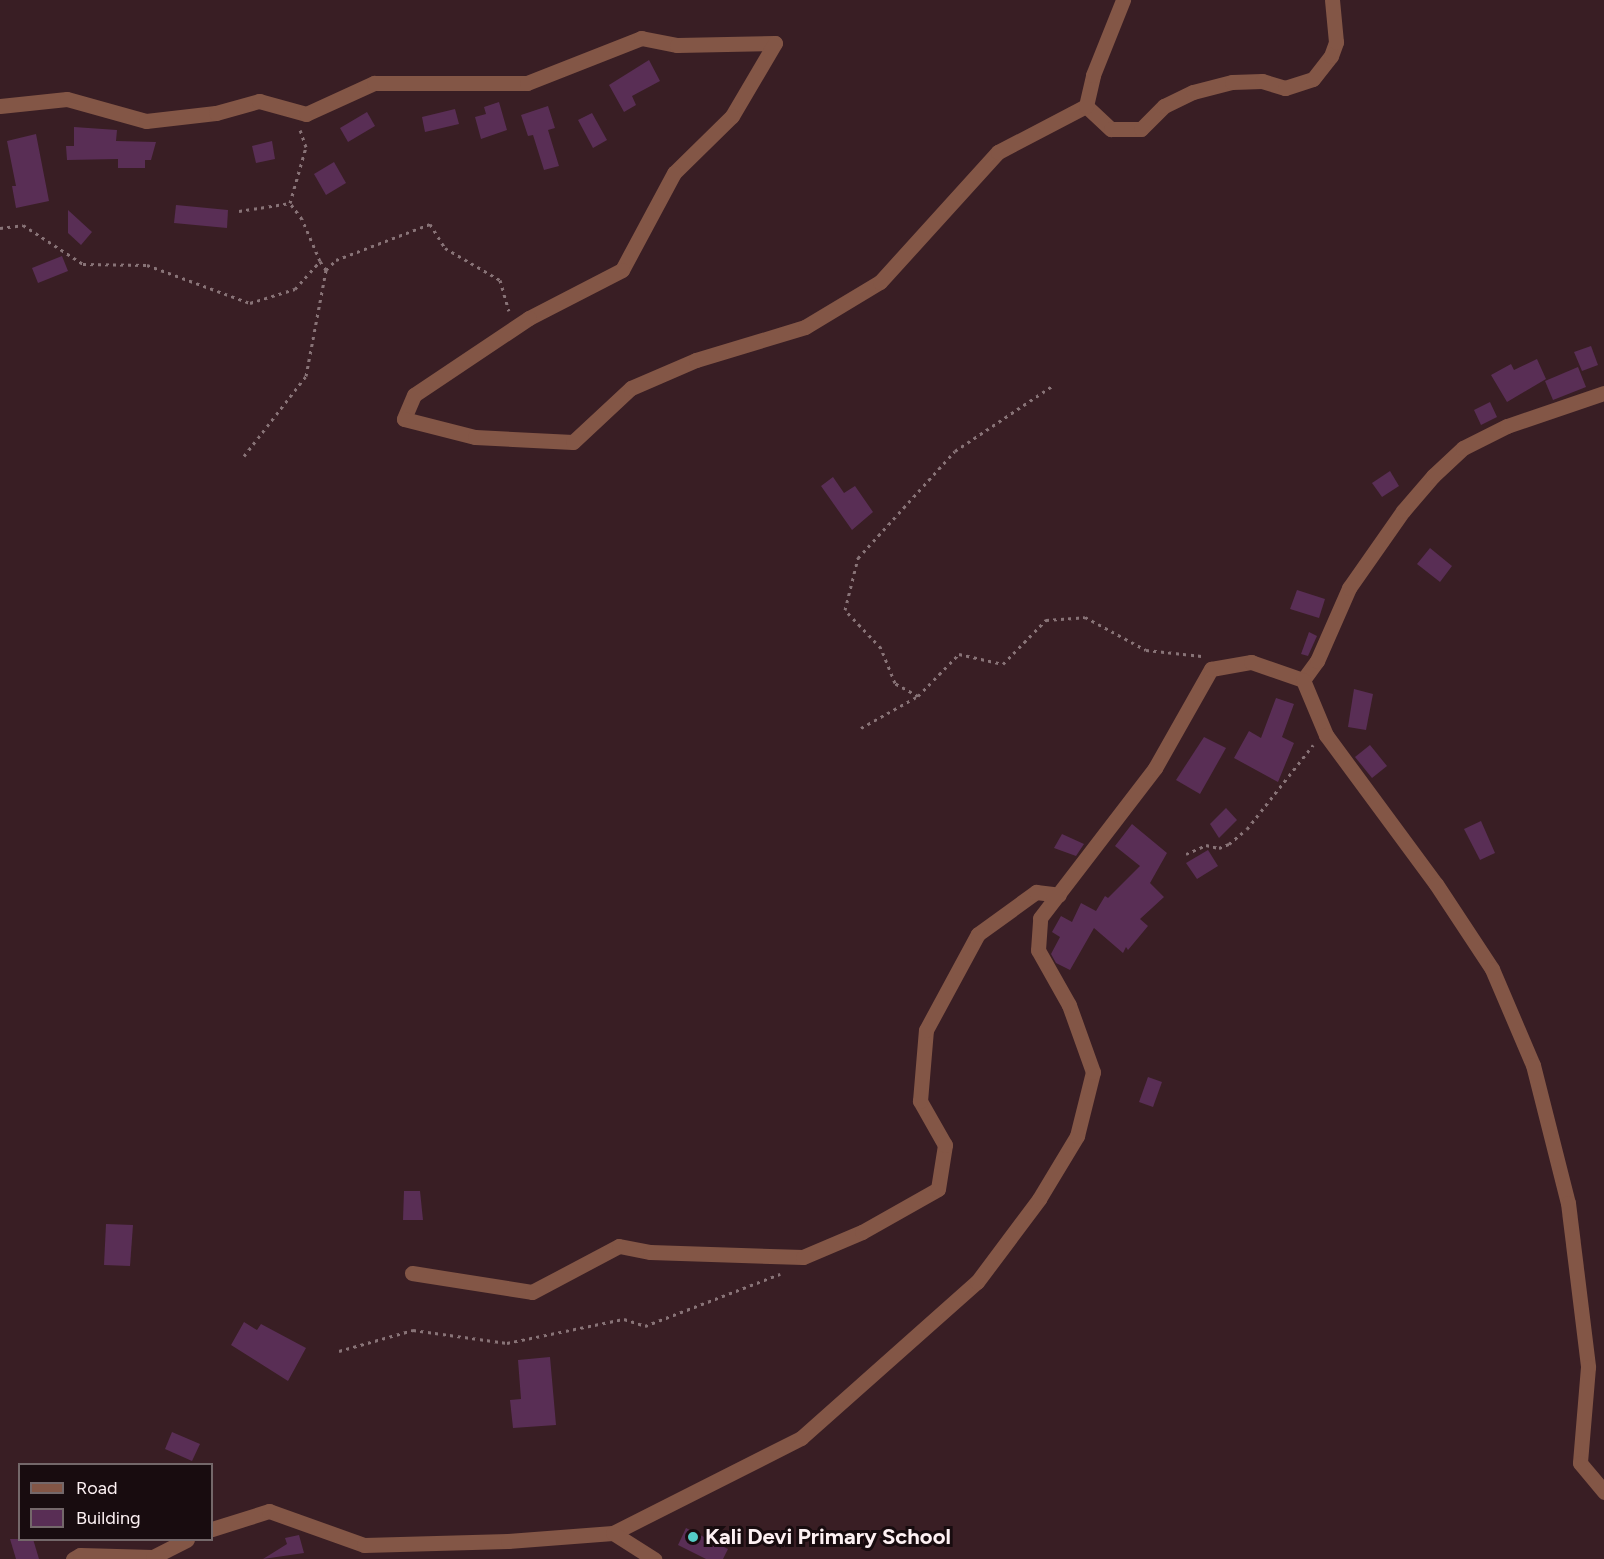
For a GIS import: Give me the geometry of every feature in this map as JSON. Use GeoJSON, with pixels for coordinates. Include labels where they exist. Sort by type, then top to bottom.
{"type":"FeatureCollection","features":[{"type":"Feature","properties":{"kind":"street"},"geometry":{"type":"LineString","coordinates":[[0,106],[67,99],[146,121],[216,113],[259,101],[306,114],[374,83],[527,83],[641,39],[677,45],[775,43],[732,116],[675,173],[622,270],[515,327],[414,395],[404,419],[475,437],[573,442],[631,388],[696,360],[805,327],[880,282],[998,152],[1086,106],[1093,75],[1123,0]]}},
{"type":"Feature","properties":{"kind":"street"},"geometry":{"type":"LineString","coordinates":[[1086,106],[1111,129],[1141,129],[1164,106],[1193,92],[1232,82],[1262,81],[1285,88],[1312,79],[1331,56],[1336,42],[1332,0]]}},
{"type":"Feature","properties":{"kind":"street"},"geometry":{"type":"LineString","coordinates":[[1303,681],[1317,661],[1349,588],[1402,511],[1432,476],[1462,448],[1507,426],[1604,393]]}},
{"type":"Feature","properties":{"kind":"street"},"geometry":{"type":"LineString","coordinates":[[213,1528],[269,1511],[364,1545],[508,1541],[613,1533],[801,1438],[977,1282],[1039,1199],[1077,1136],[1093,1072],[1069,1005],[1038,950],[1040,918],[1155,768],[1211,669],[1251,662],[1303,681],[1326,735],[1436,884],[1492,969],[1533,1065],[1568,1203],[1588,1367],[1580,1463],[1604,1492]]}},
{"type":"Feature","properties":{"kind":"street"},"geometry":{"type":"LineString","coordinates":[[412,1273],[532,1292],[619,1246],[650,1252],[795,1257],[862,1232],[938,1189],[945,1145],[920,1101],[926,1030],[978,933],[1036,892],[1059,895]]}},
{"type":"Feature","properties":{"kind":"street"},"geometry":{"type":"LineString","coordinates":[[613,1533],[654,1559]]}},
{"type":"Feature","properties":{"kind":"street"},"geometry":{"type":"LineString","coordinates":[[73,1559],[80,1555],[153,1557],[183,1541]]}},
{"type":"Feature","properties":{"kind":"path"},"geometry":{"type":"LineString","coordinates":[[290,203],[306,147],[295,111]]}},
{"type":"Feature","properties":{"kind":"path"},"geometry":{"type":"LineString","coordinates":[[239,211],[290,203]]}},
{"type":"Feature","properties":{"kind":"path"},"geometry":{"type":"LineString","coordinates":[[290,203],[302,219],[326,270]]}},
{"type":"Feature","properties":{"kind":"path"},"geometry":{"type":"LineString","coordinates":[[244,456],[306,376],[326,270],[336,260],[430,224],[445,248],[500,280],[515,327]]}},
{"type":"Feature","properties":{"kind":"path"},"geometry":{"type":"LineString","coordinates":[[0,228],[23,225],[83,264],[147,265],[250,303],[295,289],[320,261]]}},
{"type":"Feature","properties":{"kind":"path"},"geometry":{"type":"LineString","coordinates":[[918,696],[895,683],[881,648],[845,610],[858,558],[955,451],[1052,386]]}},
{"type":"Feature","properties":{"kind":"path"},"geometry":{"type":"LineString","coordinates":[[861,728],[918,696],[959,654],[1003,664],[1046,620],[1085,617],[1146,650],[1205,657],[1211,669]]}},
{"type":"Feature","properties":{"kind":"path"},"geometry":{"type":"LineString","coordinates":[[1186,855],[1206,845],[1219,848],[1230,844],[1247,829],[1300,758],[1326,735]]}},
{"type":"Feature","properties":{"kind":"path"},"geometry":{"type":"LineString","coordinates":[[339,1351],[413,1330],[507,1343],[624,1319],[645,1326],[777,1278],[795,1257]]}},
{"type":"Feature","properties":{"kind":"building"},"geometry":{"type":"Polygon","coordinates":[[[649,60],[660,81],[632,96],[636,105],[624,112],[609,85],[649,60]]]}},
{"type":"Feature","properties":{"kind":"building"},"geometry":{"type":"Polygon","coordinates":[[[499,102],[507,130],[481,139],[475,117],[486,114],[484,107],[499,102]]]}},
{"type":"Feature","properties":{"kind":"building"},"geometry":{"type":"Polygon","coordinates":[[[548,106],[555,128],[548,130],[559,166],[544,170],[533,135],[528,136],[521,115],[548,106]]]}},
{"type":"Feature","properties":{"kind":"building"},"geometry":{"type":"Polygon","coordinates":[[[455,109],[459,124],[425,132],[422,117],[455,109]]]}},
{"type":"Feature","properties":{"kind":"building"},"geometry":{"type":"Polygon","coordinates":[[[367,112],[375,126],[348,142],[340,128],[367,112]]]}},
{"type":"Feature","properties":{"kind":"building"},"geometry":{"type":"Polygon","coordinates":[[[592,113],[607,140],[593,148],[578,120],[592,113]]]}},
{"type":"Feature","properties":{"kind":"building"},"geometry":{"type":"Polygon","coordinates":[[[74,127],[117,130],[116,141],[156,142],[151,160],[145,160],[145,168],[118,168],[118,159],[67,160],[66,146],[74,146],[74,127]]]}},
{"type":"Feature","properties":{"kind":"building"},"geometry":{"type":"Polygon","coordinates":[[[36,134],[49,201],[16,208],[12,186],[16,186],[7,141],[36,134]]]}},
{"type":"Feature","properties":{"kind":"building"},"geometry":{"type":"Polygon","coordinates":[[[272,141],[275,159],[256,163],[252,146],[272,141]]]}},
{"type":"Feature","properties":{"kind":"building"},"geometry":{"type":"Polygon","coordinates":[[[334,162],[346,183],[326,195],[314,174],[334,162]]]}},
{"type":"Feature","properties":{"kind":"building"},"geometry":{"type":"Polygon","coordinates":[[[176,205],[228,210],[227,228],[174,223],[176,205]]]}},
{"type":"Feature","properties":{"kind":"building"},"geometry":{"type":"Polygon","coordinates":[[[68,210],[92,232],[81,245],[68,233],[68,210]]]}},
{"type":"Feature","properties":{"kind":"building"},"geometry":{"type":"Polygon","coordinates":[[[62,256],[68,271],[38,283],[32,268],[62,256]]]}},
{"type":"Feature","properties":{"kind":"building"},"geometry":{"type":"Polygon","coordinates":[[[1591,346],[1598,365],[1582,371],[1574,352],[1591,346]]]}},
{"type":"Feature","properties":{"kind":"building"},"geometry":{"type":"Polygon","coordinates":[[[1537,359],[1546,379],[1507,402],[1491,375],[1511,364],[1514,370],[1537,359]]]}},
{"type":"Feature","properties":{"kind":"building"},"geometry":{"type":"Polygon","coordinates":[[[1578,367],[1586,387],[1553,400],[1545,381],[1578,367]]]}},
{"type":"Feature","properties":{"kind":"building"},"geometry":{"type":"Polygon","coordinates":[[[1490,402],[1497,417],[1481,425],[1474,410],[1490,402]]]}},
{"type":"Feature","properties":{"kind":"building"},"geometry":{"type":"Polygon","coordinates":[[[1390,471],[1399,486],[1382,497],[1372,483],[1390,471]]]}},
{"type":"Feature","properties":{"kind":"building"},"geometry":{"type":"Polygon","coordinates":[[[833,477],[844,493],[855,486],[873,512],[852,530],[821,486],[833,477]]]}},
{"type":"Feature","properties":{"kind":"building"},"geometry":{"type":"Polygon","coordinates":[[[1430,548],[1452,566],[1440,582],[1417,564],[1430,548]]]}},
{"type":"Feature","properties":{"kind":"building"},"geometry":{"type":"Polygon","coordinates":[[[1297,590],[1325,599],[1319,618],[1290,609],[1297,590]]]}},
{"type":"Feature","properties":{"kind":"building"},"geometry":{"type":"Polygon","coordinates":[[[1309,632],[1317,636],[1308,656],[1301,654],[1309,632]]]}},
{"type":"Feature","properties":{"kind":"building"},"geometry":{"type":"Polygon","coordinates":[[[1354,689],[1373,694],[1366,730],[1348,727],[1354,689]]]}},
{"type":"Feature","properties":{"kind":"building"},"geometry":{"type":"Polygon","coordinates":[[[1276,698],[1294,704],[1282,737],[1294,743],[1278,782],[1234,758],[1249,731],[1261,738],[1276,698]]]}},
{"type":"Feature","properties":{"kind":"building"},"geometry":{"type":"Polygon","coordinates":[[[1204,737],[1226,748],[1200,794],[1176,780],[1204,737]]]}},
{"type":"Feature","properties":{"kind":"building"},"geometry":{"type":"Polygon","coordinates":[[[1370,745],[1387,766],[1372,778],[1355,757],[1370,745]]]}},
{"type":"Feature","properties":{"kind":"building"},"geometry":{"type":"Polygon","coordinates":[[[1226,808],[1237,820],[1219,838],[1210,824],[1226,808]]]}},
{"type":"Feature","properties":{"kind":"building"},"geometry":{"type":"Polygon","coordinates":[[[1481,821],[1495,853],[1480,860],[1464,829],[1481,821]]]}},
{"type":"Feature","properties":{"kind":"building"},"geometry":{"type":"Polygon","coordinates":[[[1132,824],[1167,853],[1150,883],[1164,897],[1140,919],[1148,926],[1128,950],[1126,947],[1123,953],[1094,928],[1070,970],[1056,963],[1051,954],[1060,937],[1052,932],[1061,916],[1072,922],[1081,903],[1096,911],[1105,896],[1108,898],[1140,866],[1115,846],[1132,824]]]}},
{"type":"Feature","properties":{"kind":"building"},"geometry":{"type":"Polygon","coordinates":[[[1062,834],[1084,844],[1076,856],[1054,848],[1062,834]]]}},
{"type":"Feature","properties":{"kind":"building"},"geometry":{"type":"Polygon","coordinates":[[[1208,850],[1218,866],[1197,879],[1186,863],[1208,850]]]}},
{"type":"Feature","properties":{"kind":"building"},"geometry":{"type":"Polygon","coordinates":[[[1148,1077],[1162,1082],[1153,1107],[1139,1102],[1148,1077]]]}},
{"type":"Feature","properties":{"kind":"building"},"geometry":{"type":"Polygon","coordinates":[[[404,1191],[420,1191],[423,1220],[403,1220],[404,1191]]]}},
{"type":"Feature","properties":{"kind":"building"},"geometry":{"type":"Polygon","coordinates":[[[106,1224],[133,1225],[130,1266],[104,1265],[106,1224]]]}},
{"type":"Feature","properties":{"kind":"building"},"geometry":{"type":"Polygon","coordinates":[[[244,1322],[257,1330],[261,1324],[306,1348],[288,1381],[231,1345],[244,1322]]]}},
{"type":"Feature","properties":{"kind":"building"},"geometry":{"type":"Polygon","coordinates":[[[550,1357],[556,1425],[513,1428],[510,1400],[521,1399],[518,1360],[550,1357]]]}},
{"type":"Feature","properties":{"kind":"building"},"geometry":{"type":"Polygon","coordinates":[[[172,1432],[200,1444],[192,1461],[165,1449],[172,1432]]]}},
{"type":"Feature","properties":{"kind":"building","name":"Kali Devi Primary School"},"geometry":{"type":"Polygon","coordinates":[[[686,1528],[728,1549],[723,1559],[706,1559],[678,1545],[686,1528]]]}},
{"type":"Feature","properties":{"kind":"building"},"geometry":{"type":"Polygon","coordinates":[[[299,1535],[304,1553],[263,1559],[287,1544],[285,1538],[299,1535]]]}},
{"type":"Feature","properties":{"kind":"building"},"geometry":{"type":"Polygon","coordinates":[[[10,1539],[34,1541],[39,1559],[16,1559],[10,1539]]]}},
{"type":"Feature","properties":{"kind":"place","name":"Kali Devi Primary School"},"geometry":{"type":"Point","coordinates":[693,1537]}}]}
